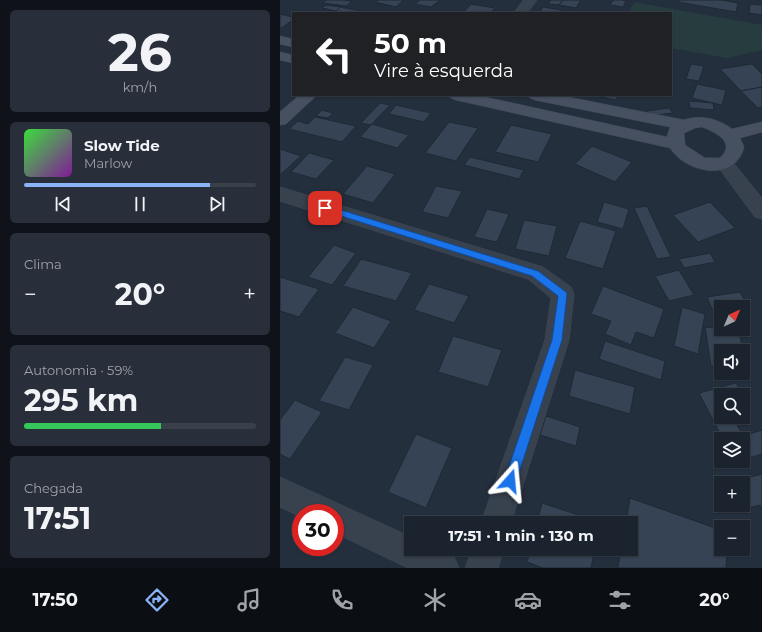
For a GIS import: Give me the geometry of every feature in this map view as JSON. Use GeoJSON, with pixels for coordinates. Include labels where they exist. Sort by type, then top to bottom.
{"type":"FeatureCollection","features":[{"type":"Feature","properties":{"kind":"street"},"geometry":{"type":"LineString","coordinates":[[521,12],[528,0]]}},
{"type":"Feature","properties":{"kind":"street"},"geometry":{"type":"LineString","coordinates":[[280,40],[292,43]]}},
{"type":"Feature","properties":{"kind":"street"},"geometry":{"type":"LineString","coordinates":[[280,56],[292,59]]}},
{"type":"Feature","properties":{"kind":"street"},"geometry":{"type":"LineString","coordinates":[[280,120],[308,96]]}},
{"type":"Feature","properties":{"kind":"street"},"geometry":{"type":"LineString","coordinates":[[460,96],[628,135],[675,144]]}},
{"type":"Feature","properties":{"kind":"street"},"geometry":{"type":"LineString","coordinates":[[540,96],[683,125]]}},
{"type":"Feature","properties":{"kind":"street"},"geometry":{"type":"LineString","coordinates":[[692,122],[709,123],[726,128],[735,134],[741,141],[743,148],[738,157],[713,165],[689,158],[680,151],[675,144],[674,137],[677,130],[683,125],[692,122]]}},
{"type":"Feature","properties":{"kind":"street"},"geometry":{"type":"LineString","coordinates":[[735,134],[762,127]]}},
{"type":"Feature","properties":{"kind":"street"},"geometry":{"type":"LineString","coordinates":[[738,157],[762,212]]}},
{"type":"Feature","properties":{"kind":"street"},"geometry":{"type":"LineString","coordinates":[[280,194],[535,273],[563,294],[557,340],[498,516]]}},
{"type":"Feature","properties":{"kind":"street"},"geometry":{"type":"LineString","coordinates":[[280,492],[306,504]]}},
{"type":"Feature","properties":{"kind":"street"},"geometry":{"type":"LineString","coordinates":[[344,522],[443,568]]}},
{"type":"Feature","properties":{"kind":"street"},"geometry":{"type":"LineString","coordinates":[[482,568],[486,556]]}},
{"type":"Feature","properties":{"kind":"green space"},"geometry":{"type":"Polygon","coordinates":[[[634,2],[762,25],[762,50],[727,58],[672,48],[672,12],[629,12],[634,2]]]}},
{"type":"Feature","properties":{"kind":"building"},"geometry":{"type":"Polygon","coordinates":[[[326,0],[352,1],[346,6],[323,3],[326,0]]]}},
{"type":"Feature","properties":{"kind":"building"},"geometry":{"type":"Polygon","coordinates":[[[378,0],[404,0],[396,7],[375,2],[378,0]]]}},
{"type":"Feature","properties":{"kind":"building"},"geometry":{"type":"Polygon","coordinates":[[[420,0],[440,0],[431,7],[415,4],[420,0]]]}},
{"type":"Feature","properties":{"kind":"building"},"geometry":{"type":"Polygon","coordinates":[[[551,0],[563,0],[559,5],[548,4],[551,0]]]}},
{"type":"Feature","properties":{"kind":"building"},"geometry":{"type":"Polygon","coordinates":[[[563,0],[581,0],[576,8],[559,5],[563,0]]]}},
{"type":"Feature","properties":{"kind":"building"},"geometry":{"type":"Polygon","coordinates":[[[613,0],[626,1],[623,7],[610,5],[613,0]]]}},
{"type":"Feature","properties":{"kind":"building"},"geometry":{"type":"Polygon","coordinates":[[[679,0],[721,0],[738,3],[736,12],[678,2],[679,0]]]}},
{"type":"Feature","properties":{"kind":"building"},"geometry":{"type":"Polygon","coordinates":[[[471,4],[495,8],[491,12],[464,12],[471,4]]]}},
{"type":"Feature","properties":{"kind":"building"},"geometry":{"type":"Polygon","coordinates":[[[750,4],[762,5],[762,15],[749,13],[750,4]]]}},
{"type":"Feature","properties":{"kind":"building"},"geometry":{"type":"Polygon","coordinates":[[[326,5],[340,7],[336,11],[322,8],[326,5]]]}},
{"type":"Feature","properties":{"kind":"building"},"geometry":{"type":"Polygon","coordinates":[[[340,7],[361,11],[347,12],[336,11],[340,7]]]}},
{"type":"Feature","properties":{"kind":"building"},"geometry":{"type":"Polygon","coordinates":[[[543,7],[561,10],[560,12],[540,12],[543,7]]]}},
{"type":"Feature","properties":{"kind":"building"},"geometry":{"type":"Polygon","coordinates":[[[280,14],[292,17],[292,21],[280,29],[280,14]]]}},
{"type":"Feature","properties":{"kind":"building"},"geometry":{"type":"Polygon","coordinates":[[[691,64],[704,66],[699,81],[686,79],[691,64]]]}},
{"type":"Feature","properties":{"kind":"building"},"geometry":{"type":"Polygon","coordinates":[[[752,64],[762,74],[762,87],[741,91],[720,69],[752,64]]]}},
{"type":"Feature","properties":{"kind":"building"},"geometry":{"type":"Polygon","coordinates":[[[697,84],[726,90],[722,105],[692,98],[697,84]]]}},
{"type":"Feature","properties":{"kind":"building"},"geometry":{"type":"Polygon","coordinates":[[[762,87],[762,107],[758,108],[741,91],[762,87]]]}},
{"type":"Feature","properties":{"kind":"building"},"geometry":{"type":"Polygon","coordinates":[[[595,96],[618,96],[616,100],[595,96]]]}},
{"type":"Feature","properties":{"kind":"building"},"geometry":{"type":"Polygon","coordinates":[[[689,101],[713,103],[714,110],[690,108],[689,101]]]}},
{"type":"Feature","properties":{"kind":"building"},"geometry":{"type":"Polygon","coordinates":[[[380,103],[390,105],[371,125],[361,123],[380,103]]]}},
{"type":"Feature","properties":{"kind":"building"},"geometry":{"type":"Polygon","coordinates":[[[396,105],[431,113],[424,122],[389,114],[396,105]]]}},
{"type":"Feature","properties":{"kind":"building"},"geometry":{"type":"Polygon","coordinates":[[[669,108],[673,113],[650,116],[646,111],[669,108]]]}},
{"type":"Feature","properties":{"kind":"building"},"geometry":{"type":"Polygon","coordinates":[[[322,110],[333,113],[328,118],[316,116],[322,110]]]}},
{"type":"Feature","properties":{"kind":"building"},"geometry":{"type":"Polygon","coordinates":[[[315,117],[356,126],[342,142],[289,129],[298,121],[308,124],[315,117]]]}},
{"type":"Feature","properties":{"kind":"building"},"geometry":{"type":"Polygon","coordinates":[[[449,122],[478,128],[456,161],[425,153],[449,122]]]}},
{"type":"Feature","properties":{"kind":"building"},"geometry":{"type":"Polygon","coordinates":[[[372,124],[409,135],[397,148],[360,137],[372,124]]]}},
{"type":"Feature","properties":{"kind":"building"},"geometry":{"type":"Polygon","coordinates":[[[511,125],[552,134],[538,162],[495,152],[511,125]]]}},
{"type":"Feature","properties":{"kind":"building"},"geometry":{"type":"Polygon","coordinates":[[[592,146],[632,162],[615,182],[575,164],[592,146]]]}},
{"type":"Feature","properties":{"kind":"building"},"geometry":{"type":"Polygon","coordinates":[[[280,149],[301,156],[280,175],[280,149]]]}},
{"type":"Feature","properties":{"kind":"building"},"geometry":{"type":"Polygon","coordinates":[[[309,153],[334,160],[316,179],[291,172],[309,153]]]}},
{"type":"Feature","properties":{"kind":"building"},"geometry":{"type":"Polygon","coordinates":[[[470,157],[524,170],[519,179],[464,165],[470,157]]]}},
{"type":"Feature","properties":{"kind":"building"},"geometry":{"type":"Polygon","coordinates":[[[367,166],[395,174],[373,203],[343,194],[367,166]]]}},
{"type":"Feature","properties":{"kind":"building"},"geometry":{"type":"Polygon","coordinates":[[[436,186],[462,191],[448,218],[422,212],[436,186]]]}},
{"type":"Feature","properties":{"kind":"building"},"geometry":{"type":"Polygon","coordinates":[[[604,202],[629,209],[623,229],[597,222],[604,202]]]}},
{"type":"Feature","properties":{"kind":"building"},"geometry":{"type":"Polygon","coordinates":[[[710,202],[735,228],[698,242],[673,215],[710,202]]]}},
{"type":"Feature","properties":{"kind":"building"},"geometry":{"type":"Polygon","coordinates":[[[647,206],[671,257],[657,259],[634,208],[647,206]]]}},
{"type":"Feature","properties":{"kind":"building"},"geometry":{"type":"Polygon","coordinates":[[[487,209],[509,214],[497,242],[474,237],[487,209]]]}},
{"type":"Feature","properties":{"kind":"building"},"geometry":{"type":"Polygon","coordinates":[[[524,220],[557,226],[549,256],[515,249],[524,220]]]}},
{"type":"Feature","properties":{"kind":"building"},"geometry":{"type":"Polygon","coordinates":[[[580,221],[616,231],[603,269],[565,258],[580,221]]]}},
{"type":"Feature","properties":{"kind":"building"},"geometry":{"type":"Polygon","coordinates":[[[334,245],[356,253],[332,285],[308,277],[334,245]]]}},
{"type":"Feature","properties":{"kind":"building"},"geometry":{"type":"Polygon","coordinates":[[[710,253],[715,262],[684,268],[679,259],[710,253]]]}},
{"type":"Feature","properties":{"kind":"building"},"geometry":{"type":"Polygon","coordinates":[[[361,259],[412,273],[396,301],[343,286],[361,259]]]}},
{"type":"Feature","properties":{"kind":"building"},"geometry":{"type":"Polygon","coordinates":[[[679,270],[694,295],[669,301],[655,276],[679,270]]]}},
{"type":"Feature","properties":{"kind":"building"},"geometry":{"type":"Polygon","coordinates":[[[280,277],[319,289],[299,317],[280,311],[280,277]]]}},
{"type":"Feature","properties":{"kind":"building"},"geometry":{"type":"Polygon","coordinates":[[[429,284],[469,296],[454,323],[414,310],[429,284]]]}},
{"type":"Feature","properties":{"kind":"building"},"geometry":{"type":"Polygon","coordinates":[[[603,286],[664,309],[654,338],[636,332],[631,345],[605,334],[611,321],[591,314],[603,286]]]}},
{"type":"Feature","properties":{"kind":"building"},"geometry":{"type":"Polygon","coordinates":[[[740,292],[745,300],[714,300],[714,309],[712,309],[707,297],[740,292]]]}},
{"type":"Feature","properties":{"kind":"building"},"geometry":{"type":"Polygon","coordinates":[[[353,307],[391,321],[374,348],[335,333],[353,307]]]}},
{"type":"Feature","properties":{"kind":"building"},"geometry":{"type":"Polygon","coordinates":[[[682,307],[705,314],[698,354],[674,346],[682,307]]]}},
{"type":"Feature","properties":{"kind":"building"},"geometry":{"type":"Polygon","coordinates":[[[705,327],[714,328],[714,336],[740,336],[742,344],[714,344],[714,366],[711,366],[705,327]]]}},
{"type":"Feature","properties":{"kind":"building"},"geometry":{"type":"Polygon","coordinates":[[[453,336],[502,350],[488,387],[438,372],[453,336]]]}},
{"type":"Feature","properties":{"kind":"building"},"geometry":{"type":"Polygon","coordinates":[[[605,341],[665,361],[661,380],[599,359],[605,341]]]}},
{"type":"Feature","properties":{"kind":"building"},"geometry":{"type":"Polygon","coordinates":[[[345,357],[373,365],[349,410],[319,401],[345,357]]]}},
{"type":"Feature","properties":{"kind":"building"},"geometry":{"type":"Polygon","coordinates":[[[575,370],[635,387],[630,414],[569,396],[575,370]]]}},
{"type":"Feature","properties":{"kind":"building"},"geometry":{"type":"Polygon","coordinates":[[[736,383],[739,388],[718,388],[736,383]]]}},
{"type":"Feature","properties":{"kind":"building"},"geometry":{"type":"Polygon","coordinates":[[[714,389],[714,422],[699,393],[714,389]]]}},
{"type":"Feature","properties":{"kind":"building"},"geometry":{"type":"Polygon","coordinates":[[[295,400],[322,412],[290,459],[280,454],[280,420],[295,400]]]}},
{"type":"Feature","properties":{"kind":"building"},"geometry":{"type":"Polygon","coordinates":[[[546,416],[580,427],[576,446],[540,435],[546,416]]]}},
{"type":"Feature","properties":{"kind":"building"},"geometry":{"type":"Polygon","coordinates":[[[715,424],[737,424],[741,432],[719,432],[715,424]]]}},
{"type":"Feature","properties":{"kind":"building"},"geometry":{"type":"Polygon","coordinates":[[[762,430],[762,454],[750,458],[750,434],[762,430]]]}},
{"type":"Feature","properties":{"kind":"building"},"geometry":{"type":"Polygon","coordinates":[[[416,434],[452,448],[426,508],[388,492],[416,434]]]}},
{"type":"Feature","properties":{"kind":"building"},"geometry":{"type":"Polygon","coordinates":[[[762,474],[762,510],[760,505],[750,508],[750,477],[762,474]]]}},
{"type":"Feature","properties":{"kind":"building"},"geometry":{"type":"Polygon","coordinates":[[[630,498],[714,528],[714,556],[727,556],[726,568],[618,568],[620,556],[638,556],[638,516],[627,516],[630,498]]]}},
{"type":"Feature","properties":{"kind":"building"},"geometry":{"type":"Polygon","coordinates":[[[542,503],[582,516],[539,516],[542,503]]]}},
{"type":"Feature","properties":{"kind":"building"},"geometry":{"type":"Polygon","coordinates":[[[529,556],[594,556],[591,568],[543,568],[527,562],[529,556]]]}},
{"type":"Feature","properties":{"kind":"route"},"geometry":{"type":"LineString","coordinates":[[325,208],[535,273],[563,294],[557,340],[510,481]]}}]}
